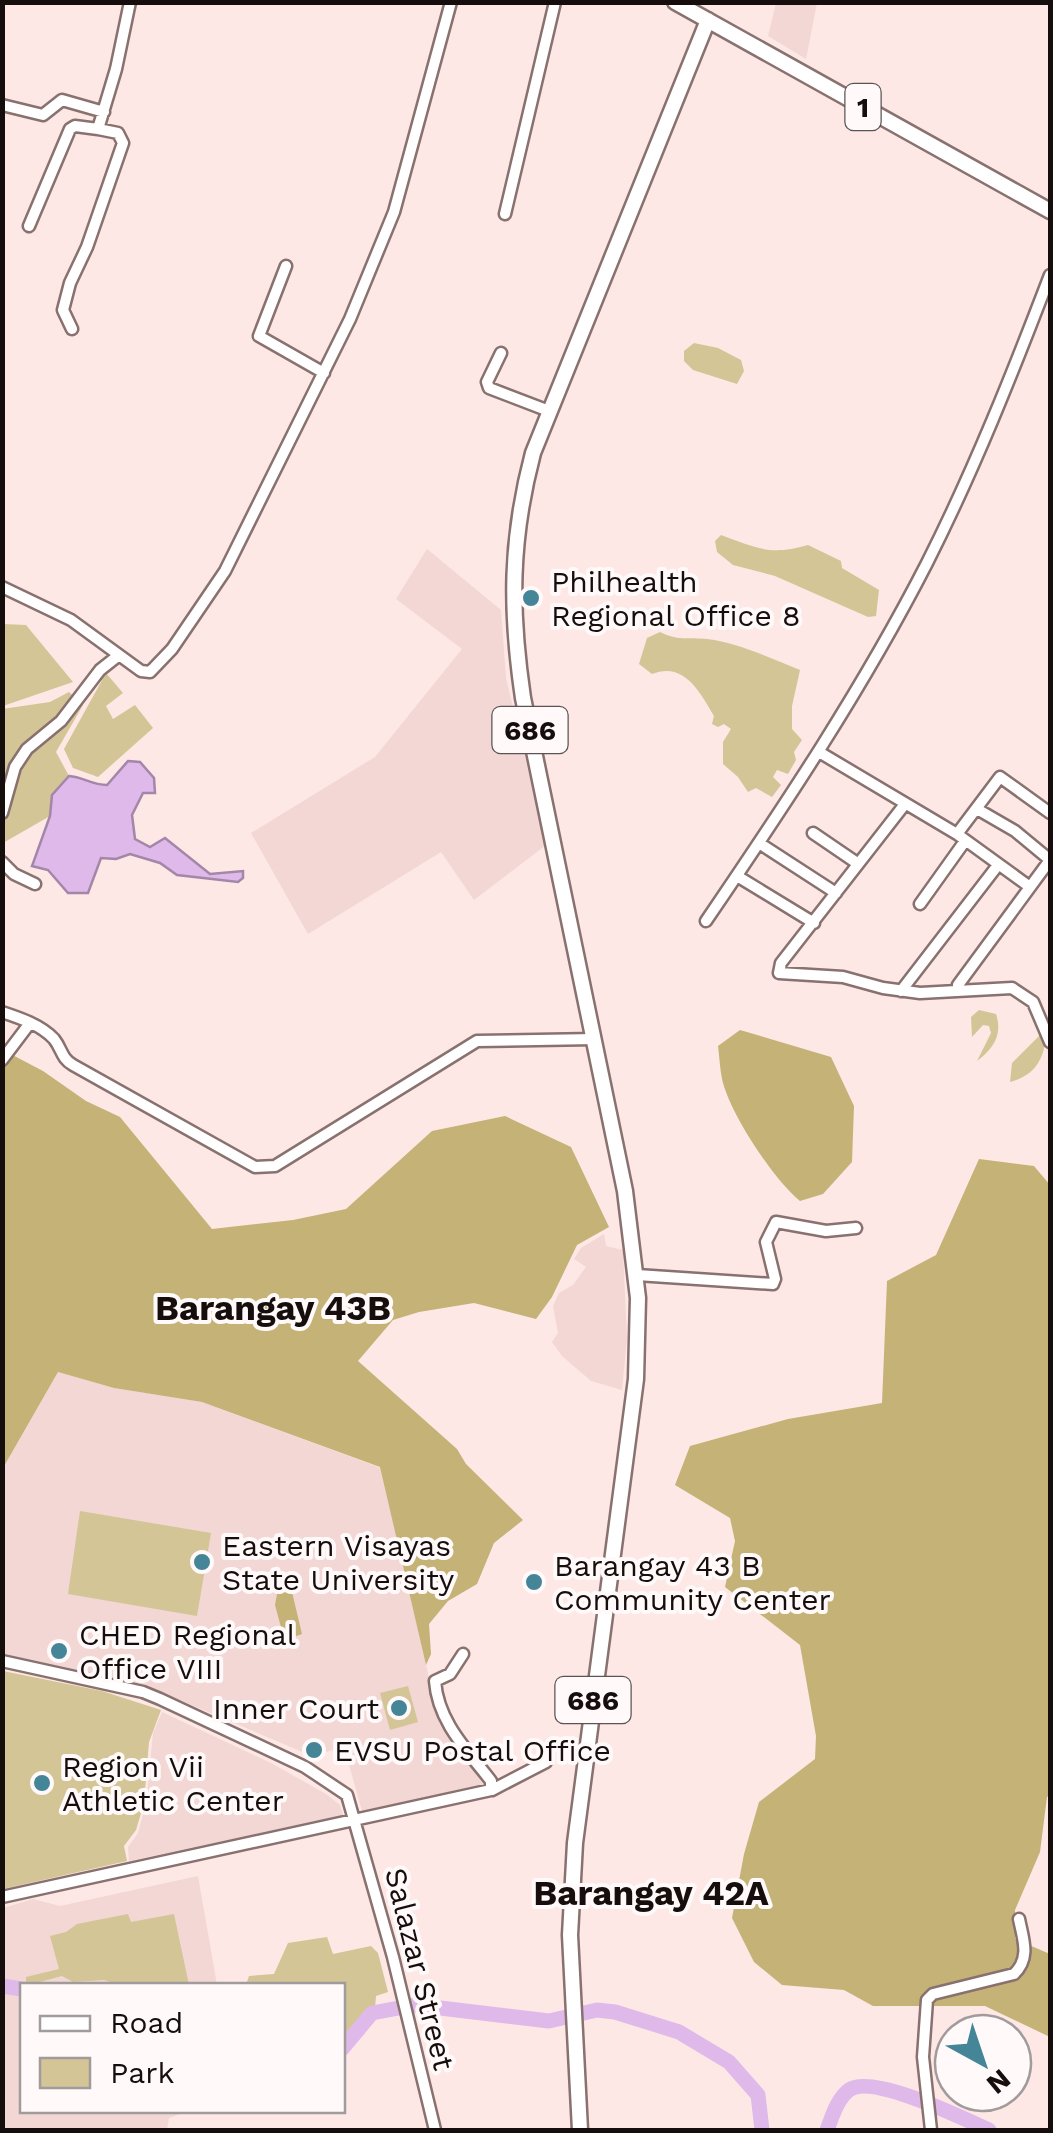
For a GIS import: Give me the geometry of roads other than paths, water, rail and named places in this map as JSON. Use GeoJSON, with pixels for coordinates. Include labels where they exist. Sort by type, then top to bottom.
{"type":"FeatureCollection","features":[{"type":"Feature","properties":{"kind":"main road","name":"1"},"geometry":{"type":"LineString","coordinates":[[674,2],[1050,212]]}},
{"type":"Feature","properties":{"kind":"main road","name":"686"},"geometry":{"type":"LineString","coordinates":[[580,2130],[570,1936],[575,1843],[636,1379],[637,1275],[595,1039],[523,698],[514,635],[518,513],[533,453],[708,20]]}},
{"type":"Feature","properties":{"kind":"street"},"geometry":{"type":"LineString","coordinates":[[98,128],[130,2]]}},
{"type":"Feature","properties":{"kind":"street"},"geometry":{"type":"LineString","coordinates":[[2,588],[71,620],[141,671],[150,672],[182,636],[225,571],[350,320],[394,212],[450,2]]}},
{"type":"Feature","properties":{"kind":"street"},"geometry":{"type":"LineString","coordinates":[[505,214],[556,2]]}},
{"type":"Feature","properties":{"kind":"street"},"geometry":{"type":"LineString","coordinates":[[2,104],[43,115],[62,100],[104,112]]}},
{"type":"Feature","properties":{"kind":"street"},"geometry":{"type":"LineString","coordinates":[[29,226],[70,129],[75,126],[118,133],[123,143],[70,282],[64,310],[72,329]]}},
{"type":"Feature","properties":{"kind":"street"},"geometry":{"type":"LineString","coordinates":[[286,266],[260,339],[324,373]]}},
{"type":"Feature","properties":{"kind":"street"},"geometry":{"type":"LineString","coordinates":[[706,921],[819,752],[927,563],[979,452],[1050,275]]}},
{"type":"Feature","properties":{"kind":"street"},"geometry":{"type":"LineString","coordinates":[[501,353],[487,382],[488,388],[550,411]]}},
{"type":"Feature","properties":{"kind":"street"},"geometry":{"type":"LineString","coordinates":[[2,813],[15,768],[27,749],[61,721],[100,670],[119,655]]}},
{"type":"Feature","properties":{"kind":"street"},"geometry":{"type":"LineString","coordinates":[[819,752],[961,837],[1030,887]]}},
{"type":"Feature","properties":{"kind":"street"},"geometry":{"type":"LineString","coordinates":[[920,904],[1000,778],[1050,813]]}},
{"type":"Feature","properties":{"kind":"street"},"geometry":{"type":"LineString","coordinates":[[905,804],[781,963],[779,973],[844,977],[902,991],[1000,986],[1034,1002],[1050,1042]]}},
{"type":"Feature","properties":{"kind":"street"},"geometry":{"type":"LineString","coordinates":[[960,990],[958,985],[1050,860],[1016,831],[977,809]]}},
{"type":"Feature","properties":{"kind":"street"},"geometry":{"type":"LineString","coordinates":[[813,833],[857,862]]}},
{"type":"Feature","properties":{"kind":"street"},"geometry":{"type":"LineString","coordinates":[[760,843],[836,893]]}},
{"type":"Feature","properties":{"kind":"street"},"geometry":{"type":"LineString","coordinates":[[2,862],[14,874],[35,884]]}},
{"type":"Feature","properties":{"kind":"street"},"geometry":{"type":"LineString","coordinates":[[902,991],[998,865]]}},
{"type":"Feature","properties":{"kind":"street"},"geometry":{"type":"LineString","coordinates":[[737,876],[814,924]]}},
{"type":"Feature","properties":{"kind":"street"},"geometry":{"type":"LineString","coordinates":[[2,1012],[30,1023],[57,1042],[66,1060],[256,1168],[265,1169],[477,1041],[595,1039]]}},
{"type":"Feature","properties":{"kind":"street"},"geometry":{"type":"LineString","coordinates":[[2,1060],[30,1023]]}},
{"type":"Feature","properties":{"kind":"street"},"geometry":{"type":"LineString","coordinates":[[637,1275],[773,1284],[766,1242],[776,1222],[826,1231],[856,1228]]}},
{"type":"Feature","properties":{"kind":"street"},"geometry":{"type":"LineString","coordinates":[[463,1654],[450,1674],[435,1681],[440,1709],[492,1781],[491,1790]]}},
{"type":"Feature","properties":{"kind":"street","name":"Salazar Street"},"geometry":{"type":"LineString","coordinates":[[2,1662],[143,1692],[332,1782],[347,1794],[403,1995],[435,2130]]}},
{"type":"Feature","properties":{"kind":"street"},"geometry":{"type":"LineString","coordinates":[[2,1898],[491,1790],[546,1762]]}},
{"type":"Feature","properties":{"kind":"street"},"geometry":{"type":"LineString","coordinates":[[931,2130],[924,2057],[927,2000],[933,1994],[1014,1974],[1026,1955],[1019,1919]]}},
{"type":"Feature","properties":{"kind":"waterway"},"geometry":{"type":"LineString","coordinates":[[2,1986],[20,1989]]}},
{"type":"Feature","properties":{"kind":"waterway"},"geometry":{"type":"LineString","coordinates":[[345,2045],[372,2013],[415,2005],[549,2021],[597,2010],[615,2012],[679,2032],[729,2062],[758,2095],[762,2130]]}},
{"type":"Feature","properties":{"kind":"waterway"},"geometry":{"type":"LineString","coordinates":[[827,2130],[841,2098],[861,2086],[897,2092],[989,2130]]}},
{"type":"Feature","properties":{"kind":"place","name":"Philhealth Regional Office 8"},"geometry":{"type":"Point","coordinates":[531,598]}},
{"type":"Feature","properties":{"kind":"place","name":"Eastern Visayas State University"},"geometry":{"type":"Point","coordinates":[202,1562]}},
{"type":"Feature","properties":{"kind":"place","name":"Barangay 43 B Community Center"},"geometry":{"type":"Point","coordinates":[534,1582]}},
{"type":"Feature","properties":{"kind":"place","name":"CHED Regional Office VIII"},"geometry":{"type":"Point","coordinates":[59,1651]}},
{"type":"Feature","properties":{"kind":"place","name":"Inner Court"},"geometry":{"type":"Point","coordinates":[399,1708]}},
{"type":"Feature","properties":{"kind":"place","name":"EVSU Postal Office"},"geometry":{"type":"Point","coordinates":[314,1750]}},
{"type":"Feature","properties":{"kind":"place","name":"Region Vii Athletic Center"},"geometry":{"type":"Point","coordinates":[42,1783]}},
{"type":"Feature","properties":{"kind":"district","name":"Barangay 43B"},"geometry":{"type":"Point","coordinates":[273,1308]}},
{"type":"Feature","properties":{"kind":"district","name":"Barangay 42A"},"geometry":{"type":"Point","coordinates":[651,1893]}}]}
